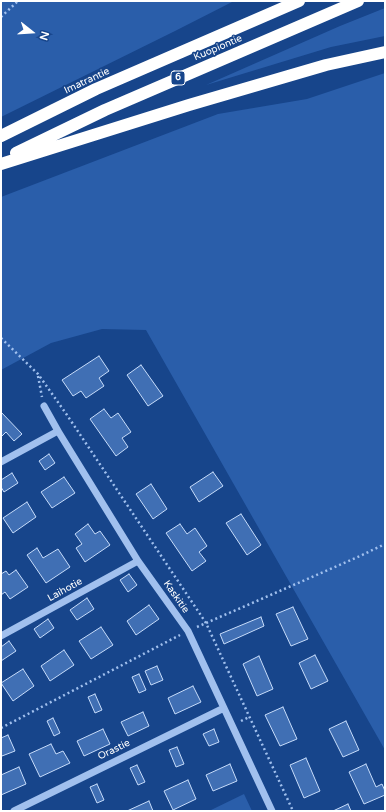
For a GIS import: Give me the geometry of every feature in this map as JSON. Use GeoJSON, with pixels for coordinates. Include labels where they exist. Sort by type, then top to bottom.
{"type":"FeatureCollection","features":[{"type":"Feature","properties":{"kind":"highway"},"geometry":{"type":"LineString","coordinates":[[184,51],[278,1]]}},
{"type":"Feature","properties":{"kind":"highway","name":"Kuopiontie"},"geometry":{"type":"LineString","coordinates":[[184,51],[299,1]]}},
{"type":"Feature","properties":{"kind":"highway","name":"Kuopiontie"},"geometry":{"type":"LineString","coordinates":[[1,160],[105,110],[358,1]]}},
{"type":"Feature","properties":{"kind":"highway","name":"Imatrantie"},"geometry":{"type":"LineString","coordinates":[[1,136],[96,89],[184,51]]}},
{"type":"Feature","properties":{"kind":"highway"},"geometry":{"type":"LineString","coordinates":[[1,164],[189,105],[326,65],[385,52]]}},
{"type":"Feature","properties":{"kind":"street","name":"Kaskitie"},"geometry":{"type":"LineString","coordinates":[[44,406],[138,561],[188,631],[272,811]]}},
{"type":"Feature","properties":{"kind":"street"},"geometry":{"type":"LineString","coordinates":[[1,462],[58,431]]}},
{"type":"Feature","properties":{"kind":"street","name":"Laihotie"},"geometry":{"type":"LineString","coordinates":[[1,636],[138,561]]}},
{"type":"Feature","properties":{"kind":"street","name":"Orastie"},"geometry":{"type":"LineString","coordinates":[[14,811],[224,708]]}},
{"type":"Feature","properties":{"kind":"path"},"geometry":{"type":"LineString","coordinates":[[1,18],[18,1]]}},
{"type":"Feature","properties":{"kind":"path"},"geometry":{"type":"LineString","coordinates":[[1,338],[38,374],[206,622],[293,811]]}},
{"type":"Feature","properties":{"kind":"path"},"geometry":{"type":"LineString","coordinates":[[38,374],[44,406]]}},
{"type":"Feature","properties":{"kind":"shaded area"},"geometry":{"type":"Polygon","coordinates":[[[1,1],[234,1],[1,117],[1,1]]]}},
{"type":"Feature","properties":{"kind":"shaded area"},"geometry":{"type":"Polygon","coordinates":[[[385,8],[385,36],[331,47],[206,85],[340,26],[385,8]]]}},
{"type":"Feature","properties":{"kind":"shaded area"},"geometry":{"type":"Polygon","coordinates":[[[385,73],[385,750],[146,330],[102,329],[51,343],[1,370],[1,197],[218,114],[307,99],[385,73]]]}},
{"type":"Feature","properties":{"kind":"shaded area"},"geometry":{"type":"Polygon","coordinates":[[[244,794],[252,811],[209,811],[244,794]]]}},
{"type":"Feature","properties":{"kind":"building"},"geometry":{"type":"Polygon","coordinates":[[[99,356],[109,371],[99,378],[104,386],[86,398],[81,391],[73,396],[62,380],[99,356]]]}},
{"type":"Feature","properties":{"kind":"building"},"geometry":{"type":"Polygon","coordinates":[[[141,365],[163,396],[148,406],[127,375],[141,365]]]}},
{"type":"Feature","properties":{"kind":"building"},"geometry":{"type":"Polygon","coordinates":[[[104,409],[111,418],[118,413],[131,432],[122,438],[128,447],[116,456],[90,419],[104,409]]]}},
{"type":"Feature","properties":{"kind":"building"},"geometry":{"type":"Polygon","coordinates":[[[1,412],[22,434],[14,441],[6,432],[1,437],[1,412]]]}},
{"type":"Feature","properties":{"kind":"building"},"geometry":{"type":"Polygon","coordinates":[[[49,454],[55,463],[45,470],[39,461],[49,454]]]}},
{"type":"Feature","properties":{"kind":"building"},"geometry":{"type":"Polygon","coordinates":[[[213,472],[223,486],[199,502],[190,487],[213,472]]]}},
{"type":"Feature","properties":{"kind":"building"},"geometry":{"type":"Polygon","coordinates":[[[12,473],[18,483],[4,492],[1,487],[1,480],[12,473]]]}},
{"type":"Feature","properties":{"kind":"building"},"geometry":{"type":"Polygon","coordinates":[[[64,477],[75,493],[52,508],[41,492],[64,477]]]}},
{"type":"Feature","properties":{"kind":"building"},"geometry":{"type":"Polygon","coordinates":[[[151,484],[167,509],[153,519],[136,494],[151,484]]]}},
{"type":"Feature","properties":{"kind":"building"},"geometry":{"type":"Polygon","coordinates":[[[27,502],[36,517],[13,533],[3,518],[27,502]]]}},
{"type":"Feature","properties":{"kind":"building"},"geometry":{"type":"Polygon","coordinates":[[[241,514],[261,545],[247,555],[226,523],[241,514]]]}},
{"type":"Feature","properties":{"kind":"building"},"geometry":{"type":"Polygon","coordinates":[[[88,524],[95,534],[100,531],[110,545],[85,562],[76,548],[82,544],[75,534],[88,524]]]}},
{"type":"Feature","properties":{"kind":"building"},"geometry":{"type":"Polygon","coordinates":[[[180,524],[187,534],[195,528],[207,546],[199,552],[206,561],[192,571],[166,533],[180,524]]]}},
{"type":"Feature","properties":{"kind":"building"},"geometry":{"type":"Polygon","coordinates":[[[37,548],[43,558],[58,549],[70,567],[46,583],[27,555],[37,548]]]}},
{"type":"Feature","properties":{"kind":"building"},"geometry":{"type":"Polygon","coordinates":[[[16,570],[28,587],[10,599],[5,592],[1,595],[1,574],[6,571],[9,575],[16,570]]]}},
{"type":"Feature","properties":{"kind":"building"},"geometry":{"type":"Polygon","coordinates":[[[129,574],[137,585],[128,592],[120,580],[129,574]]]}},
{"type":"Feature","properties":{"kind":"building"},"geometry":{"type":"Polygon","coordinates":[[[87,598],[94,609],[77,620],[70,610],[87,598]]]}},
{"type":"Feature","properties":{"kind":"building"},"geometry":{"type":"Polygon","coordinates":[[[149,605],[159,619],[136,635],[127,621],[149,605]]]}},
{"type":"Feature","properties":{"kind":"building"},"geometry":{"type":"Polygon","coordinates":[[[293,607],[308,639],[291,646],[276,614],[293,607]]]}},
{"type":"Feature","properties":{"kind":"building"},"geometry":{"type":"Polygon","coordinates":[[[261,617],[264,626],[224,644],[220,634],[261,617]]]}},
{"type":"Feature","properties":{"kind":"building"},"geometry":{"type":"Polygon","coordinates":[[[48,619],[54,628],[40,638],[34,629],[48,619]]]}},
{"type":"Feature","properties":{"kind":"building"},"geometry":{"type":"Polygon","coordinates":[[[101,627],[113,645],[91,659],[79,641],[101,627]]]}},
{"type":"Feature","properties":{"kind":"building"},"geometry":{"type":"Polygon","coordinates":[[[9,641],[16,651],[1,661],[1,647],[9,641]]]}},
{"type":"Feature","properties":{"kind":"building"},"geometry":{"type":"Polygon","coordinates":[[[64,650],[74,665],[50,681],[41,666],[64,650]]]}},
{"type":"Feature","properties":{"kind":"building"},"geometry":{"type":"Polygon","coordinates":[[[315,655],[328,681],[311,689],[299,663],[315,655]]]}},
{"type":"Feature","properties":{"kind":"building"},"geometry":{"type":"Polygon","coordinates":[[[259,656],[273,689],[257,696],[243,664],[259,656]]]}},
{"type":"Feature","properties":{"kind":"building"},"geometry":{"type":"Polygon","coordinates":[[[157,666],[163,680],[151,685],[145,671],[157,666]]]}},
{"type":"Feature","properties":{"kind":"building"},"geometry":{"type":"Polygon","coordinates":[[[23,669],[34,686],[13,701],[1,683],[23,669]]]}},
{"type":"Feature","properties":{"kind":"building"},"geometry":{"type":"Polygon","coordinates":[[[139,674],[146,690],[139,693],[132,677],[139,674]]]}},
{"type":"Feature","properties":{"kind":"building"},"geometry":{"type":"Polygon","coordinates":[[[193,686],[201,702],[175,714],[168,698],[193,686]]]}},
{"type":"Feature","properties":{"kind":"building"},"geometry":{"type":"Polygon","coordinates":[[[95,694],[102,710],[95,713],[88,697],[95,694]]]}},
{"type":"Feature","properties":{"kind":"building"},"geometry":{"type":"Polygon","coordinates":[[[283,707],[297,739],[280,746],[265,715],[283,707]]]}},
{"type":"Feature","properties":{"kind":"building"},"geometry":{"type":"Polygon","coordinates":[[[143,712],[149,726],[128,736],[121,722],[143,712]]]}},
{"type":"Feature","properties":{"kind":"building"},"geometry":{"type":"Polygon","coordinates":[[[53,718],[60,733],[54,736],[47,721],[53,718]]]}},
{"type":"Feature","properties":{"kind":"building"},"geometry":{"type":"Polygon","coordinates":[[[346,721],[359,750],[343,757],[329,729],[346,721]]]}},
{"type":"Feature","properties":{"kind":"building"},"geometry":{"type":"Polygon","coordinates":[[[103,729],[110,744],[84,756],[77,741],[103,729]]]}},
{"type":"Feature","properties":{"kind":"building"},"geometry":{"type":"Polygon","coordinates":[[[214,729],[219,742],[209,746],[203,734],[214,729]]]}},
{"type":"Feature","properties":{"kind":"building"},"geometry":{"type":"Polygon","coordinates":[[[8,735],[15,751],[2,756],[1,738],[8,735]]]}},
{"type":"Feature","properties":{"kind":"building"},"geometry":{"type":"Polygon","coordinates":[[[51,744],[56,754],[63,751],[70,763],[40,777],[29,754],[51,744]]]}},
{"type":"Feature","properties":{"kind":"building"},"geometry":{"type":"Polygon","coordinates":[[[177,747],[184,764],[176,767],[169,750],[177,747]]]}},
{"type":"Feature","properties":{"kind":"building"},"geometry":{"type":"Polygon","coordinates":[[[306,758],[320,791],[304,798],[290,765],[306,758]]]}},
{"type":"Feature","properties":{"kind":"building"},"geometry":{"type":"Polygon","coordinates":[[[230,764],[237,781],[213,791],[206,775],[230,764]]]}},
{"type":"Feature","properties":{"kind":"building"},"geometry":{"type":"Polygon","coordinates":[[[366,764],[376,787],[382,784],[385,795],[364,804],[349,772],[366,764]]]}},
{"type":"Feature","properties":{"kind":"building"},"geometry":{"type":"Polygon","coordinates":[[[137,765],[145,782],[138,785],[130,768],[137,765]]]}},
{"type":"Feature","properties":{"kind":"building"},"geometry":{"type":"Polygon","coordinates":[[[19,767],[26,784],[1,795],[1,775],[19,767]]]}},
{"type":"Feature","properties":{"kind":"building"},"geometry":{"type":"Polygon","coordinates":[[[188,780],[196,799],[173,810],[164,791],[188,780]]]}},
{"type":"Feature","properties":{"kind":"building"},"geometry":{"type":"Polygon","coordinates":[[[97,784],[104,800],[97,803],[90,787],[97,784]]]}},
{"type":"Feature","properties":{"kind":"building"},"geometry":{"type":"Polygon","coordinates":[[[149,801],[153,811],[127,811],[149,801]]]}},
{"type":"Feature","properties":{"kind":"building"},"geometry":{"type":"Polygon","coordinates":[[[348,804],[351,811],[333,811],[348,804]]]}}]}
